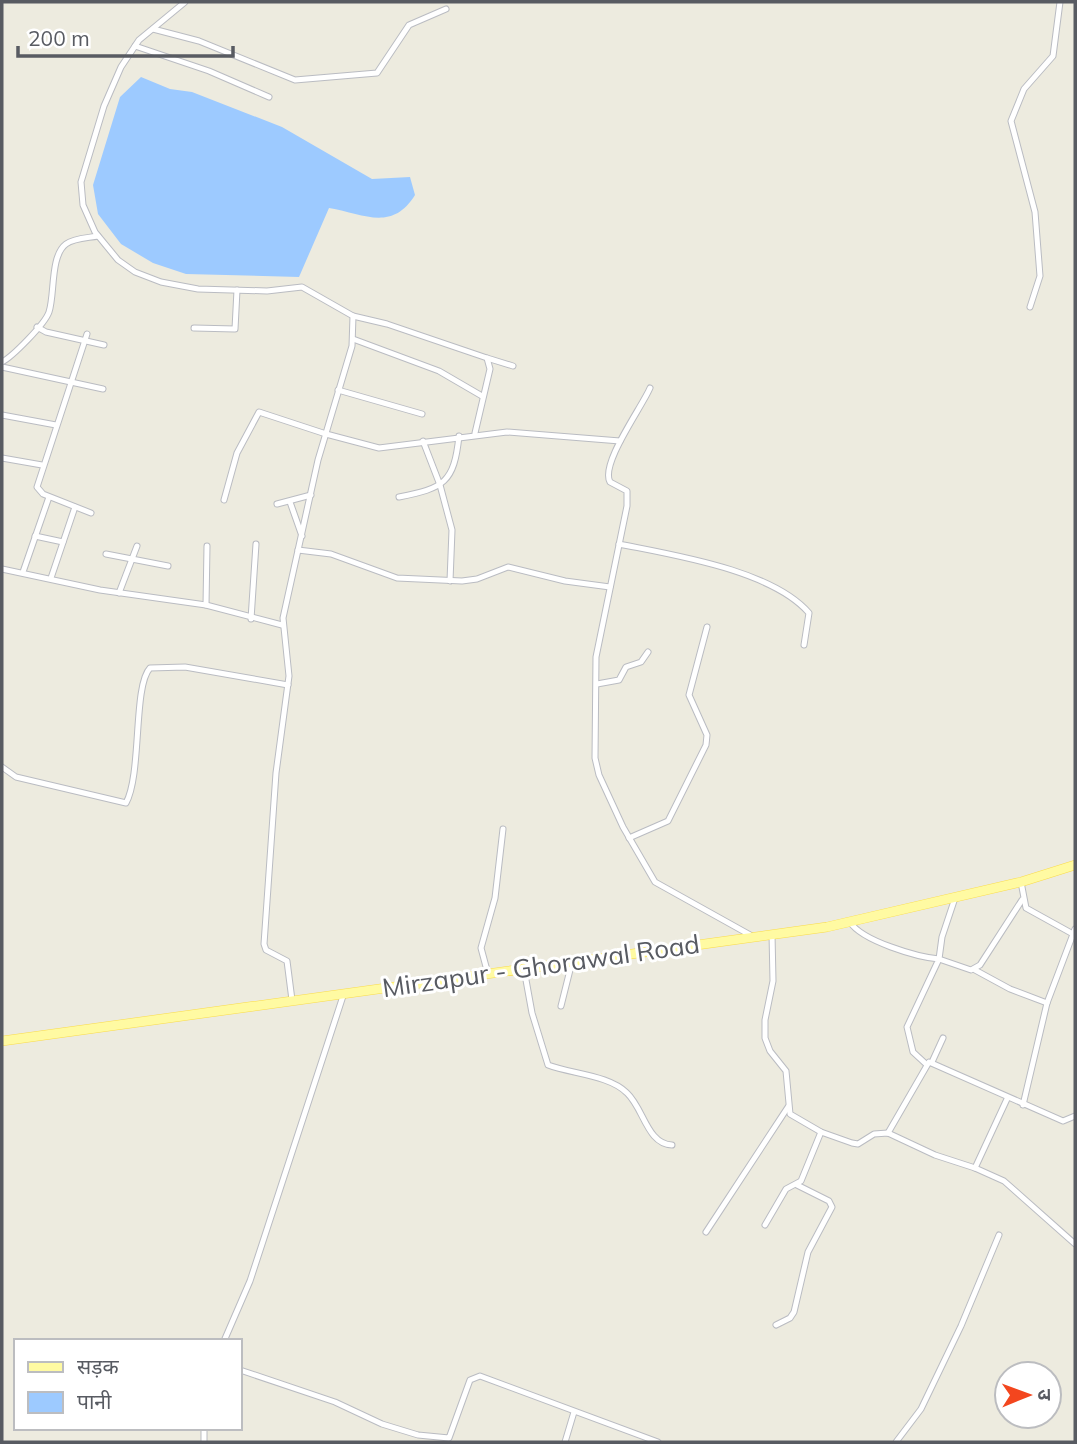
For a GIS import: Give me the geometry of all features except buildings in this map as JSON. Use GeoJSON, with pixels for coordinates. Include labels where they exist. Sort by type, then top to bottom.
{"type":"FeatureCollection","features":[{"type":"Feature","properties":{"kind":"main road","name":"Mirzapur - Ghorawal Road"},"geometry":{"type":"LineString","coordinates":[[2,1041],[850,922],[1021,882],[1075,866]]}},
{"type":"Feature","properties":{"kind":"street"},"geometry":{"type":"LineString","coordinates":[[186,2],[135,46],[121,67],[104,106],[81,182],[83,205],[98,236],[118,260],[135,272],[161,282],[198,289],[308,288],[353,316],[387,324],[513,366]]}},
{"type":"Feature","properties":{"kind":"street"},"geometry":{"type":"LineString","coordinates":[[1030,307],[1040,276],[1035,212],[1011,121],[1024,89],[1053,57],[1060,2]]}},
{"type":"Feature","properties":{"kind":"street"},"geometry":{"type":"LineString","coordinates":[[153,29],[199,41],[305,81],[377,73],[409,25],[446,9]]}},
{"type":"Feature","properties":{"kind":"street"},"geometry":{"type":"LineString","coordinates":[[135,46],[209,71],[269,97]]}},
{"type":"Feature","properties":{"kind":"street"},"geometry":{"type":"LineString","coordinates":[[98,236],[69,242],[61,248],[52,279],[48,315],[27,343],[15,349],[2,365],[103,389]]}},
{"type":"Feature","properties":{"kind":"street"},"geometry":{"type":"LineString","coordinates":[[194,328],[235,329],[237,290]]}},
{"type":"Feature","properties":{"kind":"street"},"geometry":{"type":"LineString","coordinates":[[292,1000],[287,961],[266,950],[264,944],[276,773],[288,685],[282,625],[311,495],[353,339],[353,316]]}},
{"type":"Feature","properties":{"kind":"street"},"geometry":{"type":"LineString","coordinates":[[37,327],[104,345]]}},
{"type":"Feature","properties":{"kind":"street"},"geometry":{"type":"LineString","coordinates":[[87,334],[37,487],[49,497],[91,513]]}},
{"type":"Feature","properties":{"kind":"street"},"geometry":{"type":"LineString","coordinates":[[353,339],[439,371],[482,396]]}},
{"type":"Feature","properties":{"kind":"street"},"geometry":{"type":"LineString","coordinates":[[475,433],[490,369],[487,358]]}},
{"type":"Feature","properties":{"kind":"street"},"geometry":{"type":"LineString","coordinates":[[650,388],[620,442],[607,477],[627,491],[627,506],[596,657],[595,758],[599,775],[629,838],[654,882],[752,936]]}},
{"type":"Feature","properties":{"kind":"street"},"geometry":{"type":"LineString","coordinates":[[338,390],[422,414]]}},
{"type":"Feature","properties":{"kind":"street"},"geometry":{"type":"LineString","coordinates":[[224,500],[237,453],[257,413],[266,412],[326,435],[379,447],[475,433],[534,432],[620,442]]}},
{"type":"Feature","properties":{"kind":"street"},"geometry":{"type":"LineString","coordinates":[[2,415],[56,425]]}},
{"type":"Feature","properties":{"kind":"street"},"geometry":{"type":"LineString","coordinates":[[399,497],[430,492],[440,485],[453,470],[459,436]]}},
{"type":"Feature","properties":{"kind":"street"},"geometry":{"type":"LineString","coordinates":[[423,441],[440,485],[452,530],[450,581]]}},
{"type":"Feature","properties":{"kind":"street"},"geometry":{"type":"LineString","coordinates":[[2,458],[42,465]]}},
{"type":"Feature","properties":{"kind":"street"},"geometry":{"type":"LineString","coordinates":[[277,504],[311,495]]}},
{"type":"Feature","properties":{"kind":"street"},"geometry":{"type":"LineString","coordinates":[[23,572],[49,497]]}},
{"type":"Feature","properties":{"kind":"street"},"geometry":{"type":"LineString","coordinates":[[290,502],[302,536]]}},
{"type":"Feature","properties":{"kind":"street"},"geometry":{"type":"LineString","coordinates":[[51,578],[75,507]]}},
{"type":"Feature","properties":{"kind":"street"},"geometry":{"type":"LineString","coordinates":[[35,536],[64,542]]}},
{"type":"Feature","properties":{"kind":"street"},"geometry":{"type":"LineString","coordinates":[[251,619],[256,544]]}},
{"type":"Feature","properties":{"kind":"street"},"geometry":{"type":"LineString","coordinates":[[619,544],[688,559],[762,582],[809,613],[804,645]]}},
{"type":"Feature","properties":{"kind":"street"},"geometry":{"type":"LineString","coordinates":[[119,593],[137,546]]}},
{"type":"Feature","properties":{"kind":"street"},"geometry":{"type":"LineString","coordinates":[[206,605],[207,546]]}},
{"type":"Feature","properties":{"kind":"street"},"geometry":{"type":"LineString","coordinates":[[298,550],[331,554],[397,578],[450,581],[477,579],[508,566],[565,581],[610,587]]}},
{"type":"Feature","properties":{"kind":"street"},"geometry":{"type":"LineString","coordinates":[[106,554],[168,566]]}},
{"type":"Feature","properties":{"kind":"street"},"geometry":{"type":"LineString","coordinates":[[2,569],[119,593],[206,605],[282,625]]}},
{"type":"Feature","properties":{"kind":"street"},"geometry":{"type":"LineString","coordinates":[[629,838],[668,821],[706,745],[707,735],[689,695],[707,627]]}},
{"type":"Feature","properties":{"kind":"street"},"geometry":{"type":"LineString","coordinates":[[597,684],[619,680],[626,667],[641,662],[648,652]]}},
{"type":"Feature","properties":{"kind":"street"},"geometry":{"type":"LineString","coordinates":[[2,767],[16,777],[126,803],[139,738],[143,682],[150,668],[185,667],[288,685]]}},
{"type":"Feature","properties":{"kind":"street"},"geometry":{"type":"LineString","coordinates":[[488,974],[481,948],[495,898],[503,829]]}},
{"type":"Feature","properties":{"kind":"street"},"geometry":{"type":"LineString","coordinates":[[1021,882],[1022,900],[1032,914],[1074,933],[1047,1003],[1023,1105]]}},
{"type":"Feature","properties":{"kind":"street"},"geometry":{"type":"LineString","coordinates":[[956,896],[942,937],[939,958],[906,1027],[911,1048],[929,1063],[1007,1099],[1063,1121],[1075,1116]]}},
{"type":"Feature","properties":{"kind":"street"},"geometry":{"type":"LineString","coordinates":[[975,970],[1022,900]]}},
{"type":"Feature","properties":{"kind":"street"},"geometry":{"type":"LineString","coordinates":[[850,922],[856,931],[867,937],[975,970],[1010,989],[1047,1003]]}},
{"type":"Feature","properties":{"kind":"street"},"geometry":{"type":"LineString","coordinates":[[772,934],[773,981],[765,1020],[765,1038],[786,1071],[788,1107],[794,1119],[821,1132],[858,1144],[874,1134],[888,1133],[935,1155],[975,1168],[1004,1181],[1075,1244]]}},
{"type":"Feature","properties":{"kind":"street"},"geometry":{"type":"LineString","coordinates":[[561,1006],[572,962]]}},
{"type":"Feature","properties":{"kind":"street"},"geometry":{"type":"LineString","coordinates":[[524,969],[532,1013],[548,1065],[625,1090],[640,1107],[655,1139],[662,1144],[672,1144]]}},
{"type":"Feature","properties":{"kind":"street"},"geometry":{"type":"LineString","coordinates":[[225,1339],[250,1280],[344,993]]}},
{"type":"Feature","properties":{"kind":"street"},"geometry":{"type":"LineString","coordinates":[[888,1133],[943,1038]]}},
{"type":"Feature","properties":{"kind":"street"},"geometry":{"type":"LineString","coordinates":[[975,1168],[1007,1099]]}},
{"type":"Feature","properties":{"kind":"street"},"geometry":{"type":"LineString","coordinates":[[706,1232],[788,1107]]}},
{"type":"Feature","properties":{"kind":"street"},"geometry":{"type":"LineString","coordinates":[[765,1225],[786,1189],[797,1185],[821,1132]]}},
{"type":"Feature","properties":{"kind":"street"},"geometry":{"type":"LineString","coordinates":[[776,1325],[790,1318],[794,1311],[807,1252],[832,1207],[828,1201],[797,1185]]}},
{"type":"Feature","properties":{"kind":"street"},"geometry":{"type":"LineString","coordinates":[[896,1442],[921,1409],[961,1326],[999,1235]]}},
{"type":"Feature","properties":{"kind":"street"},"geometry":{"type":"LineString","coordinates":[[242,1371],[335,1402],[382,1424],[418,1436],[448,1440],[470,1380],[477,1376],[654,1441]]}},
{"type":"Feature","properties":{"kind":"street"},"geometry":{"type":"LineString","coordinates":[[565,1442],[574,1412]]}},
{"type":"Feature","properties":{"kind":"water"},"geometry":{"type":"Polygon","coordinates":[[[141,77],[170,89],[192,92],[282,127],[372,179],[410,177],[415,195],[406,206],[387,217],[376,218],[329,208],[299,277],[186,274],[153,263],[121,244],[98,214],[93,185],[120,97],[141,77]]]}}]}
